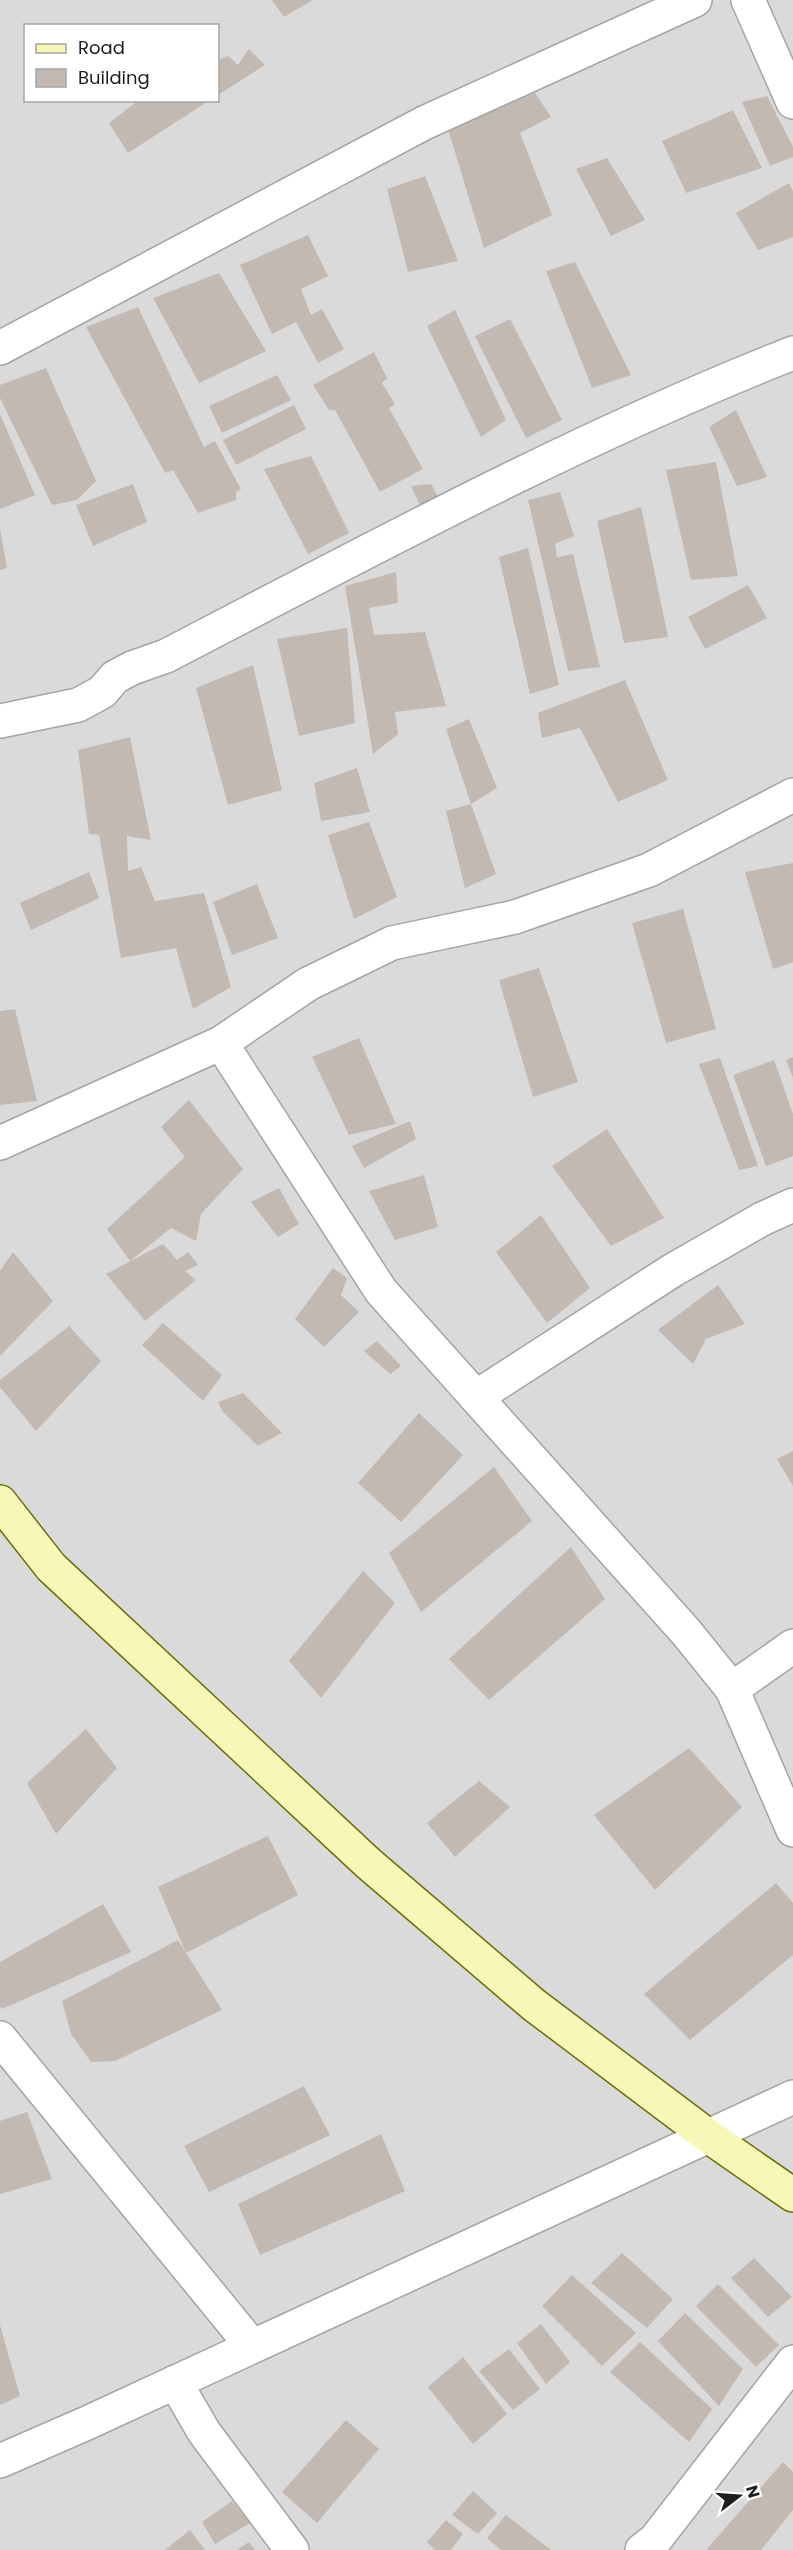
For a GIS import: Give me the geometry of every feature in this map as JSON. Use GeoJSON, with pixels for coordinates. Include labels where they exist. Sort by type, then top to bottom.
{"type":"FeatureCollection","features":[{"type":"Feature","properties":{"kind":"street"},"geometry":{"type":"LineString","coordinates":[[0,348],[424,123],[695,0]]}},
{"type":"Feature","properties":{"kind":"street"},"geometry":{"type":"LineString","coordinates":[[748,0],[793,102]]}},
{"type":"Feature","properties":{"kind":"street"},"geometry":{"type":"LineString","coordinates":[[0,721],[78,705],[102,692],[115,677],[132,668],[166,656],[529,468],[709,386],[793,353]]}},
{"type":"Feature","properties":{"kind":"street"},"geometry":{"type":"LineString","coordinates":[[0,1143],[220,1043],[308,984],[392,943],[516,917],[649,870],[793,795]]}},
{"type":"Feature","properties":{"kind":"street"},"geometry":{"type":"LineString","coordinates":[[220,1043],[381,1291],[686,1632],[732,1689],[793,1830]]}},
{"type":"Feature","properties":{"kind":"street"},"geometry":{"type":"LineString","coordinates":[[476,1397],[673,1270],[762,1219],[793,1205]]}},
{"type":"Feature","properties":{"kind":"street"},"geometry":{"type":"LineString","coordinates":[[0,1502],[51,1567],[368,1863],[534,2005],[708,2136],[793,2195]]}},
{"type":"Feature","properties":{"kind":"street"},"geometry":{"type":"LineString","coordinates":[[732,1689],[793,1646]]}},
{"type":"Feature","properties":{"kind":"street"},"geometry":{"type":"LineString","coordinates":[[0,2038],[252,2346]]}},
{"type":"Feature","properties":{"kind":"street"},"geometry":{"type":"LineString","coordinates":[[0,2461],[793,2097]]}},
{"type":"Feature","properties":{"kind":"street"},"geometry":{"type":"LineString","coordinates":[[655,2547],[793,2362]]}},
{"type":"Feature","properties":{"kind":"street"},"geometry":{"type":"LineString","coordinates":[[175,2382],[204,2432],[292,2550]]}},
{"type":"Feature","properties":{"kind":"shaded area"},"geometry":{"type":"Polygon","coordinates":[[[0,0],[793,0],[793,2550],[0,2550],[0,0]]]}},
{"type":"Feature","properties":{"kind":"building"},"geometry":{"type":"Polygon","coordinates":[[[272,0],[313,0],[284,17],[272,0]]]}},
{"type":"Feature","properties":{"kind":"building"},"geometry":{"type":"Polygon","coordinates":[[[249,49],[265,65],[219,94],[219,60],[228,56],[238,65],[249,49]]]}},
{"type":"Feature","properties":{"kind":"building"},"geometry":{"type":"Polygon","coordinates":[[[535,93],[551,117],[520,133],[552,215],[484,248],[448,129],[535,93]]]}},
{"type":"Feature","properties":{"kind":"building"},"geometry":{"type":"Polygon","coordinates":[[[767,96],[793,147],[793,157],[770,166],[742,102],[767,96]]]}},
{"type":"Feature","properties":{"kind":"building"},"geometry":{"type":"Polygon","coordinates":[[[136,102],[207,102],[128,153],[109,123],[136,102]]]}},
{"type":"Feature","properties":{"kind":"building"},"geometry":{"type":"Polygon","coordinates":[[[733,110],[762,168],[686,193],[662,141],[733,110]]]}},
{"type":"Feature","properties":{"kind":"building"},"geometry":{"type":"Polygon","coordinates":[[[607,158],[645,220],[611,236],[576,169],[607,158]]]}},
{"type":"Feature","properties":{"kind":"building"},"geometry":{"type":"Polygon","coordinates":[[[425,176],[458,261],[408,272],[387,189],[425,176]]]}},
{"type":"Feature","properties":{"kind":"building"},"geometry":{"type":"Polygon","coordinates":[[[789,183],[793,191],[793,237],[758,250],[736,213],[789,183]]]}},
{"type":"Feature","properties":{"kind":"building"},"geometry":{"type":"Polygon","coordinates":[[[308,235],[328,276],[301,289],[311,315],[322,309],[344,349],[318,363],[296,322],[272,334],[240,265],[308,235]]]}},
{"type":"Feature","properties":{"kind":"building"},"geometry":{"type":"Polygon","coordinates":[[[575,262],[631,375],[592,388],[546,271],[575,262]]]}},
{"type":"Feature","properties":{"kind":"building"},"geometry":{"type":"Polygon","coordinates":[[[219,273],[266,351],[199,383],[153,298],[219,273]]]}},
{"type":"Feature","properties":{"kind":"building"},"geometry":{"type":"Polygon","coordinates":[[[138,307],[204,447],[215,441],[241,489],[236,492],[236,500],[198,513],[173,470],[165,473],[86,327],[138,307]]]}},
{"type":"Feature","properties":{"kind":"building"},"geometry":{"type":"Polygon","coordinates":[[[455,310],[506,420],[481,437],[427,326],[455,310]]]}},
{"type":"Feature","properties":{"kind":"building"},"geometry":{"type":"Polygon","coordinates":[[[510,319],[562,420],[526,438],[475,336],[510,319]]]}},
{"type":"Feature","properties":{"kind":"building"},"geometry":{"type":"Polygon","coordinates":[[[374,352],[387,378],[382,383],[395,404],[389,408],[423,469],[380,492],[335,410],[329,410],[313,385],[374,352]]]}},
{"type":"Feature","properties":{"kind":"building"},"geometry":{"type":"Polygon","coordinates":[[[46,368],[96,481],[77,500],[52,505],[0,398],[0,385],[46,368]]]}},
{"type":"Feature","properties":{"kind":"building"},"geometry":{"type":"Polygon","coordinates":[[[277,375],[291,400],[222,433],[209,406],[277,375]]]}},
{"type":"Feature","properties":{"kind":"building"},"geometry":{"type":"Polygon","coordinates":[[[294,405],[306,429],[236,465],[223,440],[294,405]]]}},
{"type":"Feature","properties":{"kind":"building"},"geometry":{"type":"Polygon","coordinates":[[[736,410],[767,477],[737,486],[709,427],[736,410]]]}},
{"type":"Feature","properties":{"kind":"building"},"geometry":{"type":"Polygon","coordinates":[[[0,414],[35,495],[0,509],[0,414]]]}},
{"type":"Feature","properties":{"kind":"building"},"geometry":{"type":"Polygon","coordinates":[[[311,456],[349,533],[308,554],[264,469],[311,456]]]}},
{"type":"Feature","properties":{"kind":"building"},"geometry":{"type":"Polygon","coordinates":[[[716,462],[738,576],[691,580],[666,470],[716,462]]]}},
{"type":"Feature","properties":{"kind":"building"},"geometry":{"type":"Polygon","coordinates":[[[133,484],[147,522],[93,546],[76,505],[133,484]]]}},
{"type":"Feature","properties":{"kind":"building"},"geometry":{"type":"Polygon","coordinates":[[[431,484],[446,511],[424,513],[411,486],[431,484]]]}},
{"type":"Feature","properties":{"kind":"building"},"geometry":{"type":"Polygon","coordinates":[[[560,492],[574,536],[555,544],[557,557],[573,554],[600,667],[568,671],[528,500],[560,492]]]}},
{"type":"Feature","properties":{"kind":"building"},"geometry":{"type":"Polygon","coordinates":[[[641,507],[668,637],[624,643],[597,521],[641,507]]]}},
{"type":"Feature","properties":{"kind":"building"},"geometry":{"type":"Polygon","coordinates":[[[0,529],[7,568],[0,570],[0,529]]]}},
{"type":"Feature","properties":{"kind":"building"},"geometry":{"type":"Polygon","coordinates":[[[528,548],[559,685],[530,694],[499,557],[528,548]]]}},
{"type":"Feature","properties":{"kind":"building"},"geometry":{"type":"Polygon","coordinates":[[[396,572],[398,603],[369,608],[374,635],[425,632],[446,706],[395,712],[398,734],[373,754],[345,586],[396,572]]]}},
{"type":"Feature","properties":{"kind":"building"},"geometry":{"type":"Polygon","coordinates":[[[748,585],[767,618],[705,649],[688,617],[748,585]]]}},
{"type":"Feature","properties":{"kind":"building"},"geometry":{"type":"Polygon","coordinates":[[[347,628],[355,723],[299,736],[277,639],[347,628]]]}},
{"type":"Feature","properties":{"kind":"building"},"geometry":{"type":"Polygon","coordinates":[[[253,665],[282,790],[228,805],[196,688],[253,665]]]}},
{"type":"Feature","properties":{"kind":"building"},"geometry":{"type":"Polygon","coordinates":[[[625,680],[668,780],[618,802],[580,728],[542,738],[538,713],[625,680]]]}},
{"type":"Feature","properties":{"kind":"building"},"geometry":{"type":"Polygon","coordinates":[[[469,719],[497,788],[471,804],[446,729],[469,719]]]}},
{"type":"Feature","properties":{"kind":"building"},"geometry":{"type":"Polygon","coordinates":[[[130,737],[151,840],[127,836],[128,871],[141,867],[155,901],[204,893],[231,987],[193,1009],[176,948],[121,958],[99,835],[89,834],[78,750],[130,737]]]}},
{"type":"Feature","properties":{"kind":"building"},"geometry":{"type":"Polygon","coordinates":[[[357,768],[370,812],[321,821],[314,783],[357,768]]]}},
{"type":"Feature","properties":{"kind":"building"},"geometry":{"type":"Polygon","coordinates":[[[471,804],[496,874],[465,888],[446,811],[471,804]]]}},
{"type":"Feature","properties":{"kind":"building"},"geometry":{"type":"Polygon","coordinates":[[[369,822],[397,897],[354,919],[328,835],[369,822]]]}},
{"type":"Feature","properties":{"kind":"building"},"geometry":{"type":"Polygon","coordinates":[[[793,863],[793,962],[773,969],[745,872],[793,863]]]}},
{"type":"Feature","properties":{"kind":"building"},"geometry":{"type":"Polygon","coordinates":[[[89,872],[99,898],[31,930],[20,903],[89,872]]]}},
{"type":"Feature","properties":{"kind":"building"},"geometry":{"type":"Polygon","coordinates":[[[257,884],[278,938],[232,955],[213,902],[257,884]]]}},
{"type":"Feature","properties":{"kind":"building"},"geometry":{"type":"Polygon","coordinates":[[[683,909],[716,1029],[666,1043],[632,923],[683,909]]]}},
{"type":"Feature","properties":{"kind":"building"},"geometry":{"type":"Polygon","coordinates":[[[539,968],[578,1082],[533,1097],[499,980],[539,968]]]}},
{"type":"Feature","properties":{"kind":"building"},"geometry":{"type":"Polygon","coordinates":[[[15,1009],[37,1101],[0,1105],[0,1011],[15,1009]]]}},
{"type":"Feature","properties":{"kind":"building"},"geometry":{"type":"Polygon","coordinates":[[[359,1038],[396,1124],[349,1135],[312,1057],[359,1038]]]}},
{"type":"Feature","properties":{"kind":"building"},"geometry":{"type":"Polygon","coordinates":[[[793,1057],[793,1078],[786,1060],[793,1057]]]}},
{"type":"Feature","properties":{"kind":"building"},"geometry":{"type":"Polygon","coordinates":[[[720,1058],[758,1166],[739,1170],[699,1064],[720,1058]]]}},
{"type":"Feature","properties":{"kind":"building"},"geometry":{"type":"Polygon","coordinates":[[[774,1060],[793,1114],[793,1156],[766,1166],[733,1075],[774,1060]]]}},
{"type":"Feature","properties":{"kind":"building"},"geometry":{"type":"Polygon","coordinates":[[[189,1100],[243,1169],[201,1214],[196,1241],[171,1228],[130,1261],[107,1229],[185,1157],[161,1127],[189,1100]]]}},
{"type":"Feature","properties":{"kind":"building"},"geometry":{"type":"Polygon","coordinates":[[[410,1121],[416,1139],[364,1168],[352,1146],[410,1121]]]}},
{"type":"Feature","properties":{"kind":"building"},"geometry":{"type":"Polygon","coordinates":[[[607,1129],[664,1218],[611,1246],[552,1166],[607,1129]]]}},
{"type":"Feature","properties":{"kind":"building"},"geometry":{"type":"Polygon","coordinates":[[[424,1175],[438,1227],[395,1240],[369,1191],[424,1175]]]}},
{"type":"Feature","properties":{"kind":"building"},"geometry":{"type":"Polygon","coordinates":[[[279,1188],[299,1224],[278,1237],[251,1202],[279,1188]]]}},
{"type":"Feature","properties":{"kind":"building"},"geometry":{"type":"Polygon","coordinates":[[[541,1215],[590,1288],[547,1323],[496,1252],[541,1215]]]}},
{"type":"Feature","properties":{"kind":"building"},"geometry":{"type":"Polygon","coordinates":[[[163,1244],[177,1260],[188,1252],[198,1265],[185,1271],[196,1280],[145,1321],[106,1274],[163,1244]]]}},
{"type":"Feature","properties":{"kind":"building"},"geometry":{"type":"Polygon","coordinates":[[[13,1252],[53,1301],[0,1356],[0,1271],[13,1252]]]}},
{"type":"Feature","properties":{"kind":"building"},"geometry":{"type":"Polygon","coordinates":[[[333,1268],[347,1278],[341,1295],[359,1312],[324,1347],[295,1319],[333,1268]]]}},
{"type":"Feature","properties":{"kind":"building"},"geometry":{"type":"Polygon","coordinates":[[[718,1285],[745,1324],[706,1339],[693,1364],[658,1330],[718,1285]]]}},
{"type":"Feature","properties":{"kind":"building"},"geometry":{"type":"Polygon","coordinates":[[[163,1323],[222,1375],[203,1401],[142,1345],[163,1323]]]}},
{"type":"Feature","properties":{"kind":"building"},"geometry":{"type":"Polygon","coordinates":[[[69,1326],[101,1361],[36,1431],[0,1387],[0,1380],[69,1326]]]}},
{"type":"Feature","properties":{"kind":"building"},"geometry":{"type":"Polygon","coordinates":[[[377,1341],[401,1366],[390,1374],[364,1351],[377,1341]]]}},
{"type":"Feature","properties":{"kind":"building"},"geometry":{"type":"Polygon","coordinates":[[[243,1393],[282,1433],[258,1446],[223,1412],[218,1402],[243,1393]]]}},
{"type":"Feature","properties":{"kind":"building"},"geometry":{"type":"Polygon","coordinates":[[[419,1413],[463,1455],[401,1522],[358,1483],[419,1413]]]}},
{"type":"Feature","properties":{"kind":"building"},"geometry":{"type":"Polygon","coordinates":[[[793,1451],[793,1486],[777,1459],[793,1451]]]}},
{"type":"Feature","properties":{"kind":"building"},"geometry":{"type":"Polygon","coordinates":[[[494,1467],[532,1521],[421,1612],[389,1553],[494,1467]]]}},
{"type":"Feature","properties":{"kind":"building"},"geometry":{"type":"Polygon","coordinates":[[[571,1547],[605,1599],[489,1700],[449,1659],[571,1547]]]}},
{"type":"Feature","properties":{"kind":"building"},"geometry":{"type":"Polygon","coordinates":[[[363,1571],[395,1603],[321,1698],[289,1661],[363,1571]]]}},
{"type":"Feature","properties":{"kind":"building"},"geometry":{"type":"Polygon","coordinates":[[[86,1729],[117,1768],[56,1834],[27,1783],[86,1729]]]}},
{"type":"Feature","properties":{"kind":"building"},"geometry":{"type":"Polygon","coordinates":[[[689,1748],[742,1807],[655,1890],[594,1815],[689,1748]]]}},
{"type":"Feature","properties":{"kind":"building"},"geometry":{"type":"Polygon","coordinates":[[[479,1781],[510,1807],[455,1857],[427,1823],[479,1781]]]}},
{"type":"Feature","properties":{"kind":"building"},"geometry":{"type":"Polygon","coordinates":[[[268,1836],[298,1895],[186,1953],[158,1887],[268,1836]]]}},
{"type":"Feature","properties":{"kind":"building"},"geometry":{"type":"Polygon","coordinates":[[[776,1883],[793,1903],[793,1955],[690,2040],[644,1994],[776,1883]]]}},
{"type":"Feature","properties":{"kind":"building"},"geometry":{"type":"Polygon","coordinates":[[[103,1904],[131,1952],[2,2009],[0,2006],[0,1962],[103,1904]]]}},
{"type":"Feature","properties":{"kind":"building"},"geometry":{"type":"Polygon","coordinates":[[[178,1940],[222,2010],[115,2061],[91,2062],[71,2034],[62,2001],[178,1940]]]}},
{"type":"Feature","properties":{"kind":"building"},"geometry":{"type":"Polygon","coordinates":[[[304,2086],[330,2135],[209,2192],[184,2146],[304,2086]]]}},
{"type":"Feature","properties":{"kind":"building"},"geometry":{"type":"Polygon","coordinates":[[[27,2112],[52,2179],[0,2194],[0,2121],[27,2112]]]}},
{"type":"Feature","properties":{"kind":"building"},"geometry":{"type":"Polygon","coordinates":[[[381,2134],[405,2191],[260,2255],[238,2204],[381,2134]]]}},
{"type":"Feature","properties":{"kind":"building"},"geometry":{"type":"Polygon","coordinates":[[[622,2253],[673,2299],[647,2328],[591,2283],[622,2253]]]}},
{"type":"Feature","properties":{"kind":"building"},"geometry":{"type":"Polygon","coordinates":[[[754,2258],[792,2297],[768,2317],[731,2278],[754,2258]]]}},
{"type":"Feature","properties":{"kind":"building"},"geometry":{"type":"Polygon","coordinates":[[[572,2275],[636,2333],[602,2366],[542,2306],[572,2275]]]}},
{"type":"Feature","properties":{"kind":"building"},"geometry":{"type":"Polygon","coordinates":[[[718,2284],[779,2345],[756,2367],[696,2306],[718,2284]]]}},
{"type":"Feature","properties":{"kind":"building"},"geometry":{"type":"Polygon","coordinates":[[[685,2313],[743,2369],[719,2406],[658,2341],[685,2313]]]}},
{"type":"Feature","properties":{"kind":"building"},"geometry":{"type":"Polygon","coordinates":[[[541,2324],[570,2362],[546,2384],[517,2343],[541,2324]]]}},
{"type":"Feature","properties":{"kind":"building"},"geometry":{"type":"Polygon","coordinates":[[[0,2325],[20,2396],[0,2405],[0,2325]]]}},
{"type":"Feature","properties":{"kind":"building"},"geometry":{"type":"Polygon","coordinates":[[[640,2342],[712,2409],[689,2442],[610,2372],[640,2342]]]}},
{"type":"Feature","properties":{"kind":"building"},"geometry":{"type":"Polygon","coordinates":[[[509,2349],[540,2389],[513,2410],[479,2371],[509,2349]]]}},
{"type":"Feature","properties":{"kind":"building"},"geometry":{"type":"Polygon","coordinates":[[[463,2357],[507,2414],[473,2444],[428,2387],[463,2357]]]}},
{"type":"Feature","properties":{"kind":"building"},"geometry":{"type":"Polygon","coordinates":[[[346,2420],[379,2449],[317,2523],[282,2492],[346,2420]]]}},
{"type":"Feature","properties":{"kind":"building"},"geometry":{"type":"Polygon","coordinates":[[[783,2462],[793,2472],[793,2510],[761,2550],[706,2550],[783,2462]]]}},
{"type":"Feature","properties":{"kind":"building"},"geometry":{"type":"Polygon","coordinates":[[[473,2491],[497,2513],[478,2534],[452,2515],[473,2491]]]}},
{"type":"Feature","properties":{"kind":"building"},"geometry":{"type":"Polygon","coordinates":[[[232,2501],[250,2523],[215,2544],[202,2522],[232,2501]]]}},
{"type":"Feature","properties":{"kind":"building"},"geometry":{"type":"Polygon","coordinates":[[[506,2515],[551,2550],[501,2550],[487,2538],[506,2515]]]}},
{"type":"Feature","properties":{"kind":"building"},"geometry":{"type":"Polygon","coordinates":[[[446,2520],[463,2534],[451,2550],[435,2550],[427,2542],[446,2520]]]}},
{"type":"Feature","properties":{"kind":"building"},"geometry":{"type":"Polygon","coordinates":[[[190,2530],[205,2550],[165,2550],[190,2530]]]}},
{"type":"Feature","properties":{"kind":"building"},"geometry":{"type":"Polygon","coordinates":[[[249,2542],[255,2550],[237,2550],[249,2542]]]}}]}
